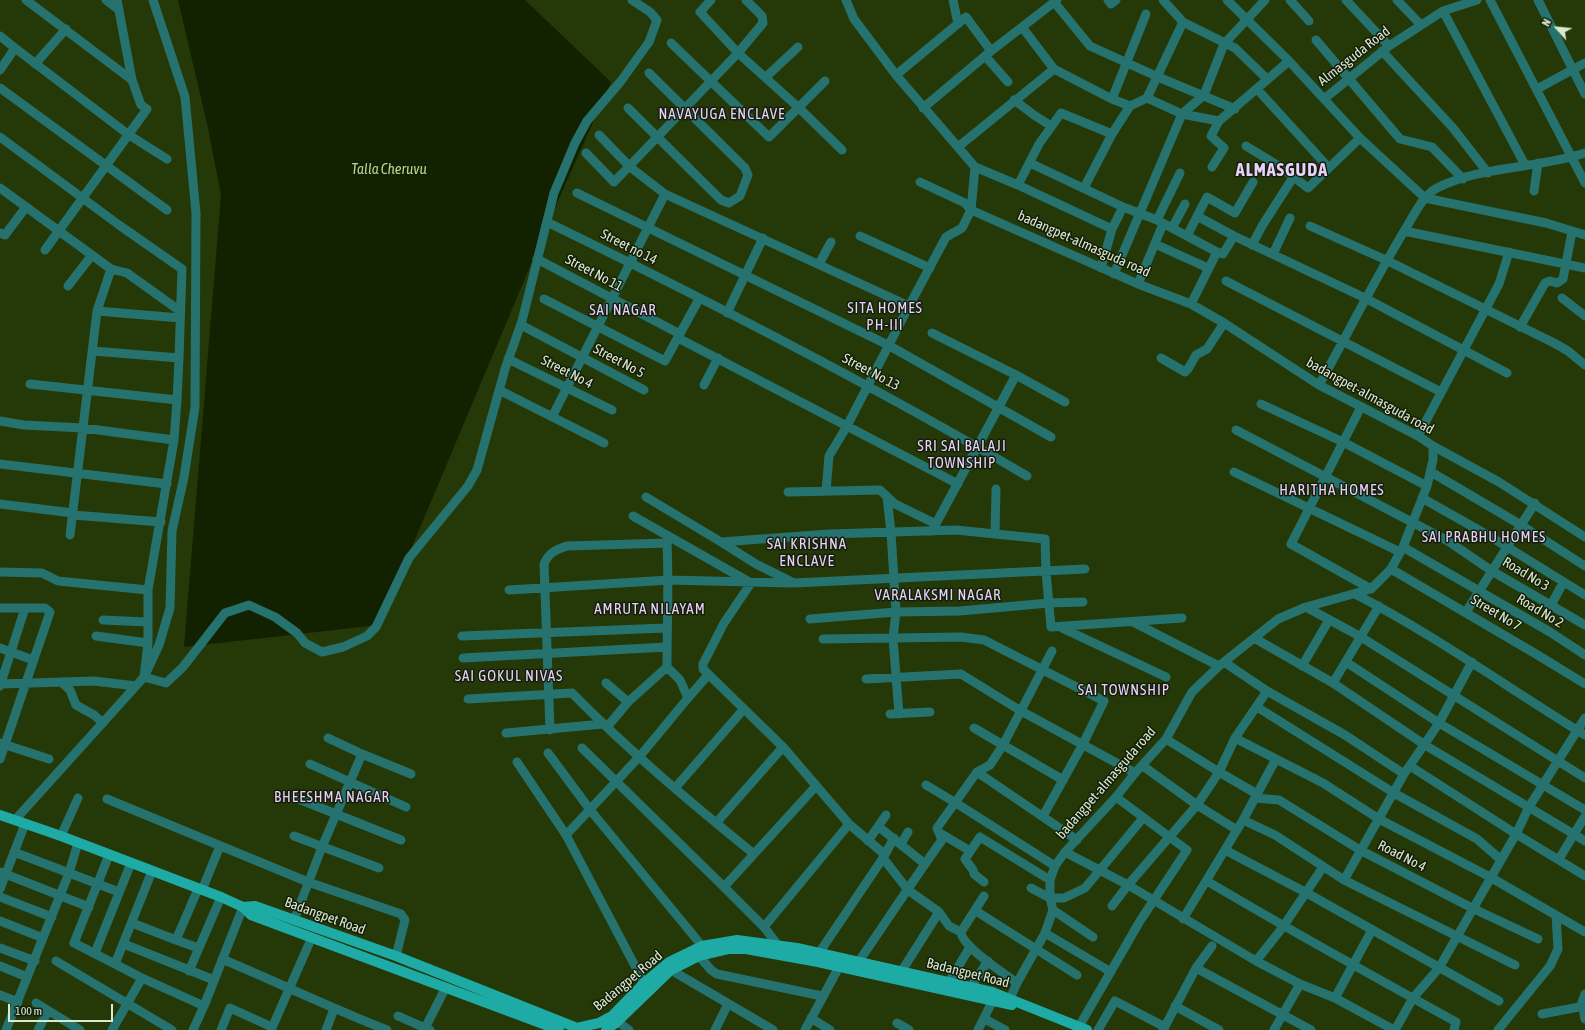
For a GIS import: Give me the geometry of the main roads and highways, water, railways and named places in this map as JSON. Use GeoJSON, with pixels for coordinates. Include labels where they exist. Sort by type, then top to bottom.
{"type":"FeatureCollection","features":[{"type":"Feature","properties":{"kind":"main road","name":"Badangpet Road"},"geometry":{"type":"LineString","coordinates":[[0,815],[61,836],[221,897],[242,907],[251,915],[559,1028],[577,1029],[615,1019],[671,970],[700,951],[746,949],[859,961],[901,972],[971,987],[1009,1000],[1080,1029]]}},
{"type":"Feature","properties":{"kind":"main road","name":"Badangpet Road"},"geometry":{"type":"LineString","coordinates":[[242,907],[255,906],[396,956],[559,1028]]}},
{"type":"Feature","properties":{"kind":"main road","name":"Badangpet Road"},"geometry":{"type":"LineString","coordinates":[[606,1030],[644,983],[669,962],[737,940],[777,944],[819,957],[839,966],[993,1000],[1009,1000]]}},
{"type":"Feature","properties":{"kind":"main road"},"geometry":{"type":"LineString","coordinates":[[418,976],[422,967]]}},
{"type":"Feature","properties":{"kind":"water","name":"Talla Cheruvu"},"geometry":{"type":"Polygon","coordinates":[[[178,0],[525,0],[611,82],[553,212],[379,625],[184,647],[221,195],[208,128],[178,0]]]}},
{"type":"Feature","properties":{"kind":"district","name":"NAVAYUGA ENCLAVE"},"geometry":{"type":"Point","coordinates":[722,114]}},
{"type":"Feature","properties":{"kind":"district","name":"ALMASGUDA"},"geometry":{"type":"Point","coordinates":[1282,170]}},
{"type":"Feature","properties":{"kind":"district","name":"SAI NAGAR"},"geometry":{"type":"Point","coordinates":[623,310]}},
{"type":"Feature","properties":{"kind":"district","name":"SITA HOMES PH-III"},"geometry":{"type":"Point","coordinates":[885,316]}},
{"type":"Feature","properties":{"kind":"district","name":"SRI SAI BALAJI TOWNSHIP"},"geometry":{"type":"Point","coordinates":[962,454]}},
{"type":"Feature","properties":{"kind":"district","name":"HARITHA HOMES"},"geometry":{"type":"Point","coordinates":[1332,490]}},
{"type":"Feature","properties":{"kind":"district","name":"SAI PRABHU HOMES"},"geometry":{"type":"Point","coordinates":[1484,537]}},
{"type":"Feature","properties":{"kind":"district","name":"SAI KRISHNA ENCLAVE"},"geometry":{"type":"Point","coordinates":[807,552]}},
{"type":"Feature","properties":{"kind":"district","name":"VARALAKSMI NAGAR"},"geometry":{"type":"Point","coordinates":[938,595]}},
{"type":"Feature","properties":{"kind":"district","name":"AMRUTA NILAYAM"},"geometry":{"type":"Point","coordinates":[650,609]}},
{"type":"Feature","properties":{"kind":"district","name":"SAI GOKUL NIVAS"},"geometry":{"type":"Point","coordinates":[509,676]}},
{"type":"Feature","properties":{"kind":"district","name":"SAI TOWNSHIP"},"geometry":{"type":"Point","coordinates":[1124,690]}},
{"type":"Feature","properties":{"kind":"district","name":"BHEESHMA NAGAR"},"geometry":{"type":"Point","coordinates":[332,797]}}]}
